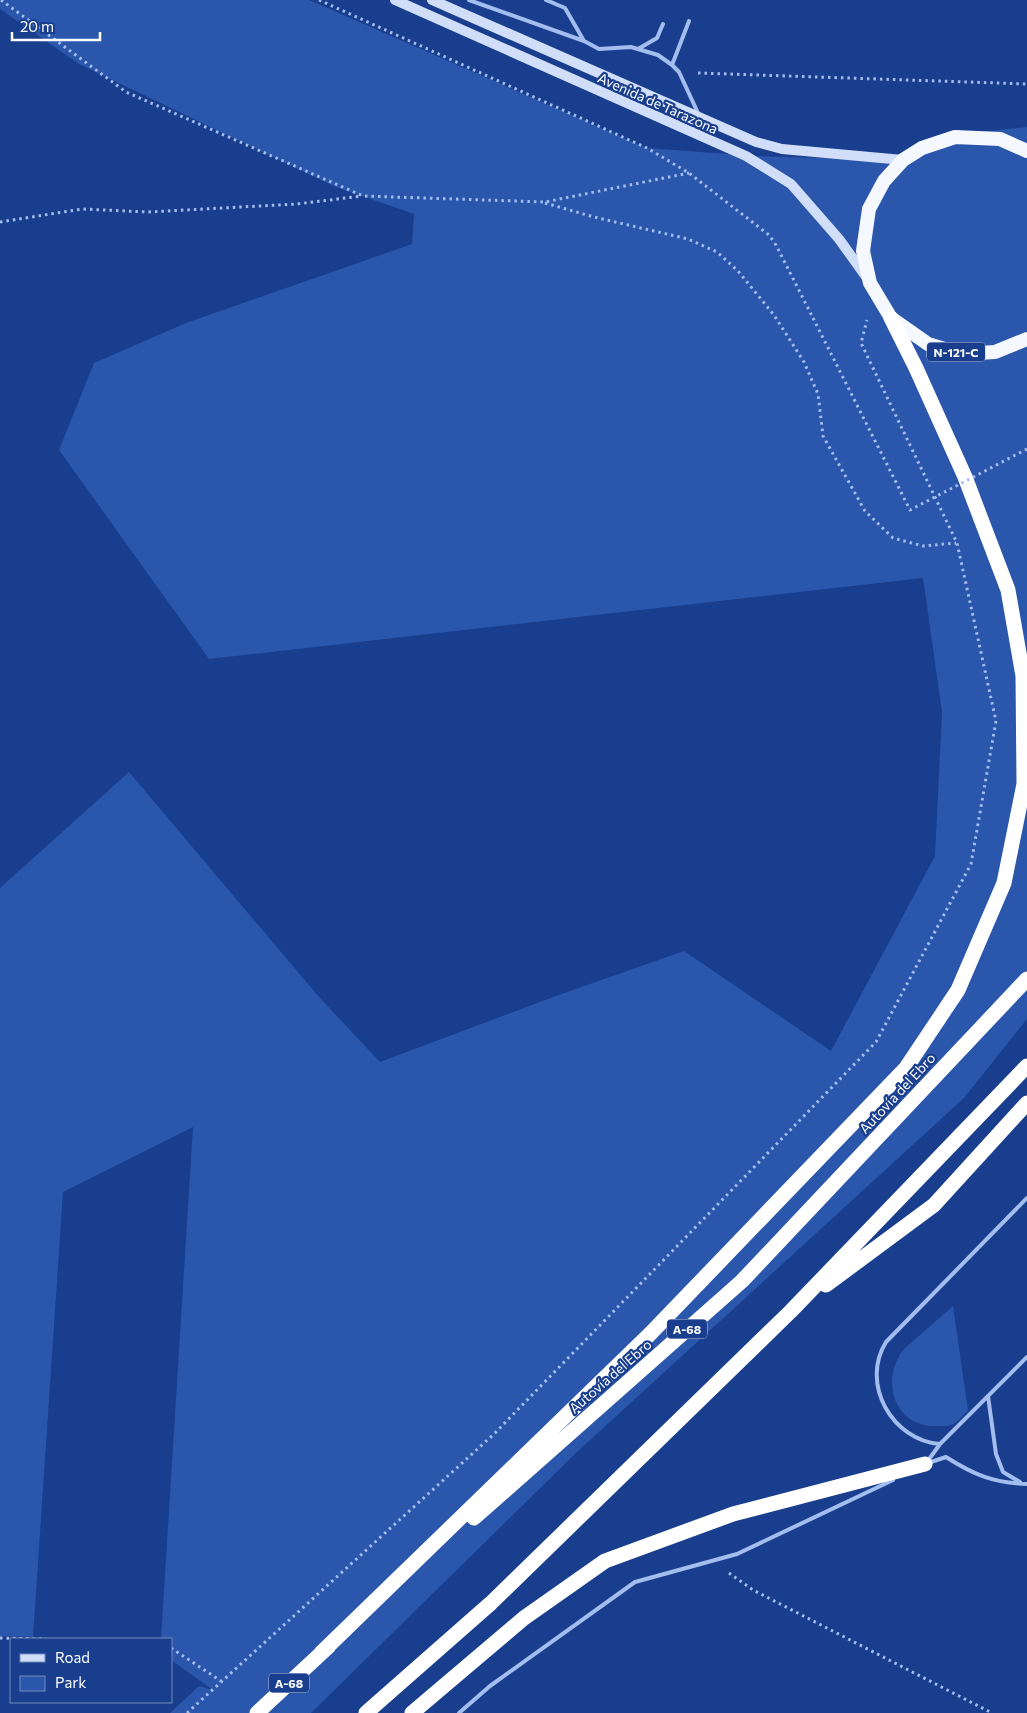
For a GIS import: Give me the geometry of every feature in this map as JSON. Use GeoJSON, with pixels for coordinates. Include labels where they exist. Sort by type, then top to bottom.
{"type":"FeatureCollection","features":[{"type":"Feature","properties":{"kind":"highway","name":"N-121-C"},"geometry":{"type":"LineString","coordinates":[[1027,151],[1000,139],[955,137],[922,148],[903,160],[884,181],[869,209],[864,251],[873,288],[891,318],[928,344],[961,354],[995,352],[1027,339]]}},
{"type":"Feature","properties":{"kind":"highway"},"geometry":{"type":"LineString","coordinates":[[321,1653],[650,1334],[906,1068],[958,990],[1004,883],[1024,784],[1022,676],[1008,590],[964,477],[916,368],[891,318]]}},
{"type":"Feature","properties":{"kind":"highway","name":"Autovía del Ebro"},"geometry":{"type":"LineString","coordinates":[[258,1713],[321,1653],[742,1281],[1027,979]]}},
{"type":"Feature","properties":{"kind":"highway"},"geometry":{"type":"LineString","coordinates":[[366,1713],[491,1604],[791,1311],[1027,1066]]}},
{"type":"Feature","properties":{"kind":"highway"},"geometry":{"type":"LineString","coordinates":[[791,1311],[934,1205],[1027,1103]]}},
{"type":"Feature","properties":{"kind":"highway"},"geometry":{"type":"LineString","coordinates":[[412,1713],[524,1618],[605,1561],[732,1514],[925,1464]]}},
{"type":"Feature","properties":{"kind":"main road","name":"Avenida de Tarazona"},"geometry":{"type":"LineString","coordinates":[[395,0],[746,156],[791,184],[839,239],[873,288]]}},
{"type":"Feature","properties":{"kind":"main road","name":"Avenida de Tarazona"},"geometry":{"type":"LineString","coordinates":[[432,0],[756,142],[782,149],[903,160]]}},
{"type":"Feature","properties":{"kind":"lane","name":"Avenida de Tarazona"},"geometry":{"type":"LineString","coordinates":[[469,0],[584,41],[599,49],[631,47],[658,55],[680,72],[700,118]]}},
{"type":"Feature","properties":{"kind":"lane"},"geometry":{"type":"LineString","coordinates":[[546,0],[565,8],[584,41]]}},
{"type":"Feature","properties":{"kind":"lane"},"geometry":{"type":"LineString","coordinates":[[672,65],[689,21]]}},
{"type":"Feature","properties":{"kind":"lane"},"geometry":{"type":"LineString","coordinates":[[638,49],[657,38],[663,24]]}},
{"type":"Feature","properties":{"kind":"lane"},"geometry":{"type":"LineString","coordinates":[[940,1444],[928,1443],[914,1436],[901,1427],[890,1415],[883,1403],[878,1385],[876,1369],[879,1353],[886,1342],[1027,1198]]}},
{"type":"Feature","properties":{"kind":"lane"},"geometry":{"type":"LineString","coordinates":[[925,1464],[940,1444],[1027,1357]]}},
{"type":"Feature","properties":{"kind":"lane"},"geometry":{"type":"LineString","coordinates":[[988,1396],[996,1454],[1003,1472],[1018,1482],[1027,1484]]}},
{"type":"Feature","properties":{"kind":"lane"},"geometry":{"type":"LineString","coordinates":[[459,1713],[490,1686],[635,1582],[737,1554],[925,1464],[946,1458],[975,1474],[991,1480],[1027,1484]]}},
{"type":"Feature","properties":{"kind":"path"},"geometry":{"type":"LineString","coordinates":[[1,0],[126,92],[363,196]]}},
{"type":"Feature","properties":{"kind":"path"},"geometry":{"type":"LineString","coordinates":[[319,0],[647,148],[689,173],[769,235],[776,245],[910,510],[1027,449]]}},
{"type":"Feature","properties":{"kind":"path"},"geometry":{"type":"LineString","coordinates":[[680,72],[1027,84]]}},
{"type":"Feature","properties":{"kind":"path"},"geometry":{"type":"LineString","coordinates":[[0,222],[82,209],[148,212],[297,204],[363,196],[545,202],[689,173]]}},
{"type":"Feature","properties":{"kind":"path"},"geometry":{"type":"LineString","coordinates":[[545,202],[594,217],[688,239],[717,252],[738,271],[774,315],[804,362],[818,394],[823,436],[865,510],[893,538],[923,546],[957,543]]}},
{"type":"Feature","properties":{"kind":"path"},"geometry":{"type":"LineString","coordinates":[[187,1713],[494,1434],[876,1042],[971,864],[996,721],[957,543],[861,343],[873,288]]}},
{"type":"Feature","properties":{"kind":"path"},"geometry":{"type":"LineString","coordinates":[[712,1561],[753,1590],[992,1713]]}},
{"type":"Feature","properties":{"kind":"path"},"geometry":{"type":"LineString","coordinates":[[172,1649],[221,1681]]}},
{"type":"Feature","properties":{"kind":"green space"},"geometry":{"type":"Polygon","coordinates":[[[0,0],[309,0],[647,148],[754,156],[892,160],[980,132],[1027,127],[1027,1019],[964,1098],[577,1452],[311,1713],[170,1713],[199,1686],[213,1690],[172,1661],[172,1638],[161,1638],[193,1127],[63,1192],[33,1637],[0,1636],[0,888],[129,772],[319,997],[380,1062],[556,996],[684,951],[831,1051],[935,856],[942,712],[923,578],[209,659],[59,450],[94,363],[186,323],[412,244],[414,214],[336,187],[79,64],[0,9],[0,0]]]}},
{"type":"Feature","properties":{"kind":"green space"},"geometry":{"type":"Polygon","coordinates":[[[953,1306],[968,1410],[952,1425],[935,1426],[921,1424],[909,1418],[900,1410],[892,1387],[893,1374],[897,1361],[904,1349],[953,1306]]]}}]}
